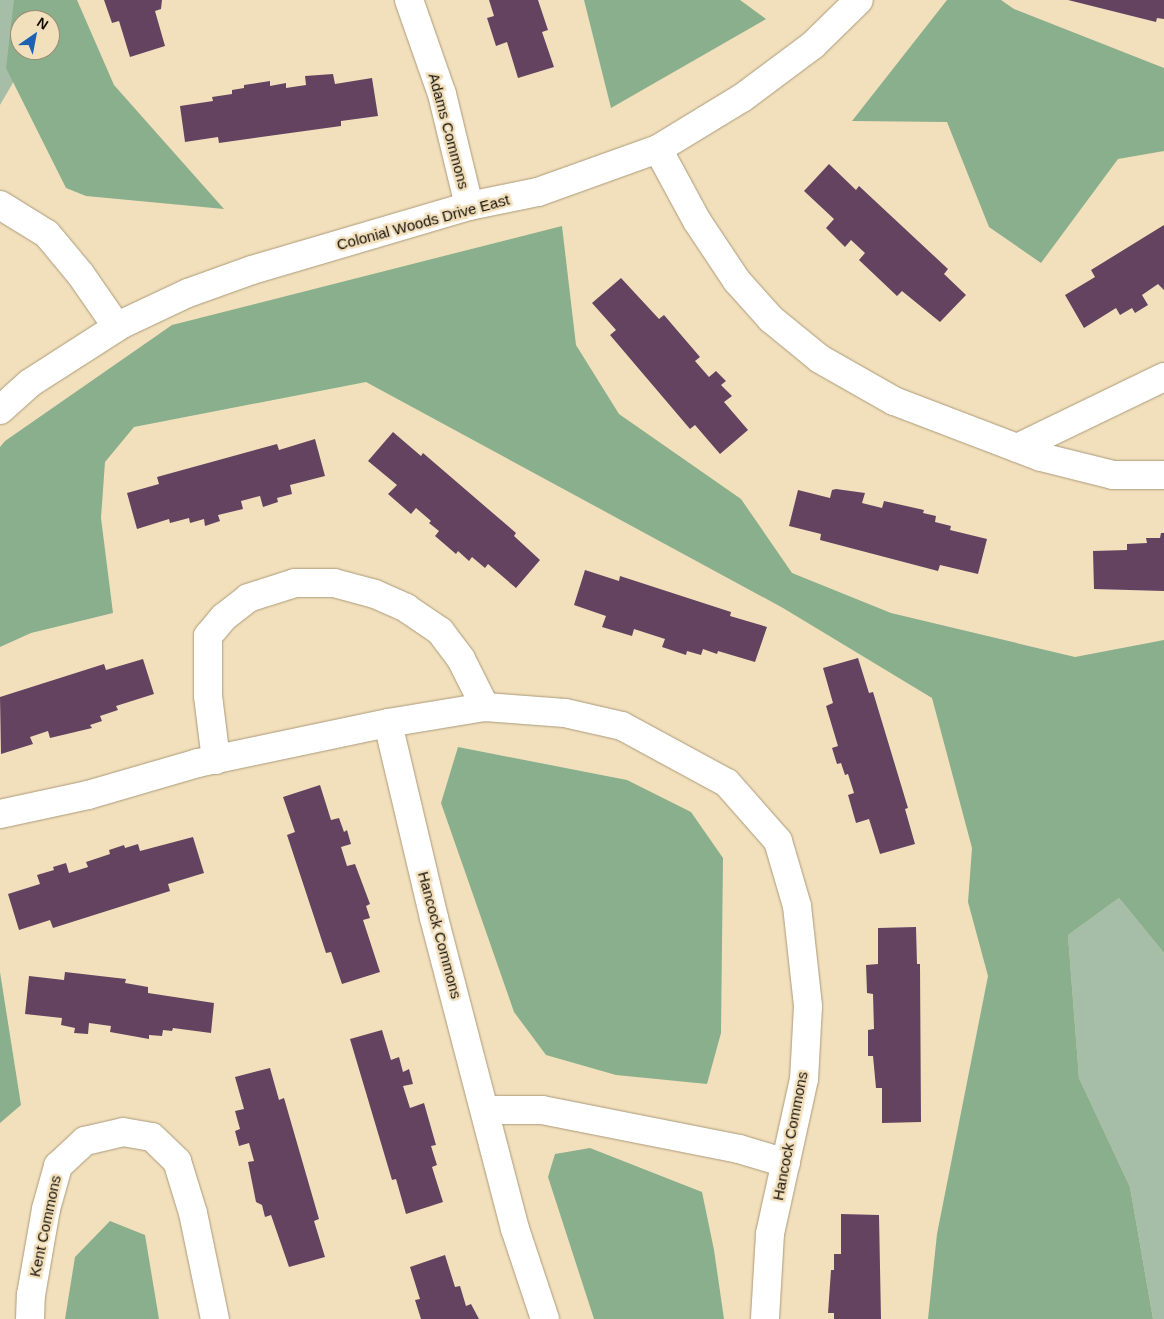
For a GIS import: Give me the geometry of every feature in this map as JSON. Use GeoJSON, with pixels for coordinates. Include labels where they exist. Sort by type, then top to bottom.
{"type":"FeatureCollection","features":[{"type":"Feature","properties":{"kind":"street","name":"Adams Commons"},"geometry":{"type":"LineString","coordinates":[[409,0],[442,94],[468,206]]}},
{"type":"Feature","properties":{"kind":"street","name":"Colonial Woods Drive East"},"geometry":{"type":"LineString","coordinates":[[0,410],[30,383],[117,327],[188,293],[252,270],[468,206],[538,192],[658,149],[742,98],[813,45],[859,0]]}},
{"type":"Feature","properties":{"kind":"street"},"geometry":{"type":"LineString","coordinates":[[658,149],[702,229],[737,281],[771,319],[820,359],[894,401],[1017,448],[1113,475],[1164,475]]}},
{"type":"Feature","properties":{"kind":"street"},"geometry":{"type":"LineString","coordinates":[[0,205],[46,234],[81,275],[117,327]]}},
{"type":"Feature","properties":{"kind":"street"},"geometry":{"type":"LineString","coordinates":[[1017,448],[1164,377]]}},
{"type":"Feature","properties":{"kind":"street"},"geometry":{"type":"LineString","coordinates":[[216,760],[208,696],[208,636],[224,617],[248,598],[295,583],[334,583],[375,594],[413,613],[440,631],[461,659],[484,707]]}},
{"type":"Feature","properties":{"kind":"street","name":"Hancock Commons"},"geometry":{"type":"LineString","coordinates":[[0,814],[88,795],[216,760],[388,723],[484,707],[565,713],[622,726],[727,783],[778,841],[797,906],[808,1006],[804,1079],[770,1234],[765,1319]]}},
{"type":"Feature","properties":{"kind":"street","name":"Hancock Commons"},"geometry":{"type":"LineString","coordinates":[[388,723],[434,918],[486,1110],[515,1229],[545,1319]]}},
{"type":"Feature","properties":{"kind":"street"},"geometry":{"type":"LineString","coordinates":[[486,1110],[542,1110],[738,1149],[786,1163]]}},
{"type":"Feature","properties":{"kind":"street","name":"Kent Commons"},"geometry":{"type":"LineString","coordinates":[[30,1319],[31,1295],[46,1209],[58,1166],[85,1141],[123,1132],[152,1137],[177,1161],[193,1213],[215,1319]]}},
{"type":"Feature","properties":{"kind":"green space"},"geometry":{"type":"Polygon","coordinates":[[[0,0],[61,0],[40,10],[10,10],[10,60],[26,60],[0,105],[0,0]]]}},
{"type":"Feature","properties":{"kind":"green space"},"geometry":{"type":"Polygon","coordinates":[[[14,0],[77,0],[114,85],[224,209],[86,196],[66,188],[6,68],[10,34],[10,60],[60,60],[60,10],[13,10],[14,0]]]}},
{"type":"Feature","properties":{"kind":"green space"},"geometry":{"type":"Polygon","coordinates":[[[584,0],[740,0],[766,19],[611,108],[584,0]]]}},
{"type":"Feature","properties":{"kind":"green space"},"geometry":{"type":"Polygon","coordinates":[[[947,0],[1001,0],[1014,9],[1164,68],[1164,151],[1118,159],[1041,263],[989,227],[947,122],[852,121],[947,0]]]}},
{"type":"Feature","properties":{"kind":"green space"},"geometry":{"type":"Polygon","coordinates":[[[562,226],[576,345],[619,414],[741,499],[792,573],[891,613],[1075,657],[1164,640],[1164,953],[1119,898],[1068,935],[1079,1078],[1130,1187],[1153,1319],[928,1319],[937,1234],[988,976],[968,902],[972,848],[932,698],[783,608],[366,382],[134,427],[105,462],[101,518],[113,613],[31,633],[0,647],[0,447],[5,441],[172,325],[562,226]]]}},
{"type":"Feature","properties":{"kind":"green space"},"geometry":{"type":"Polygon","coordinates":[[[458,747],[627,780],[691,812],[723,858],[721,1033],[707,1084],[616,1075],[546,1055],[514,1012],[441,803],[458,747]]]}},
{"type":"Feature","properties":{"kind":"green space"},"geometry":{"type":"Polygon","coordinates":[[[1119,898],[1164,953],[1164,1319],[1153,1319],[1130,1187],[1079,1078],[1068,935],[1119,898]]]}},
{"type":"Feature","properties":{"kind":"green space"},"geometry":{"type":"Polygon","coordinates":[[[0,972],[21,1105],[0,1123],[0,972]]]}},
{"type":"Feature","properties":{"kind":"green space"},"geometry":{"type":"Polygon","coordinates":[[[590,1148],[702,1192],[714,1250],[724,1319],[594,1319],[548,1177],[555,1154],[590,1148]]]}},
{"type":"Feature","properties":{"kind":"green space"},"geometry":{"type":"Polygon","coordinates":[[[110,1221],[145,1235],[159,1319],[65,1319],[75,1257],[110,1221]]]}},
{"type":"Feature","properties":{"kind":"building"},"geometry":{"type":"Polygon","coordinates":[[[104,0],[162,0],[161,9],[155,11],[165,46],[130,57],[119,21],[112,23],[104,0]]]}},
{"type":"Feature","properties":{"kind":"building"},"geometry":{"type":"Polygon","coordinates":[[[489,0],[538,0],[548,30],[542,32],[554,67],[518,78],[507,42],[496,46],[487,18],[494,16],[489,0]]]}},
{"type":"Feature","properties":{"kind":"building"},"geometry":{"type":"Polygon","coordinates":[[[1068,0],[1164,0],[1164,19],[1157,18],[1156,22],[1068,0]]]}},
{"type":"Feature","properties":{"kind":"building"},"geometry":{"type":"Polygon","coordinates":[[[333,74],[335,84],[372,78],[378,116],[341,121],[341,126],[219,143],[218,137],[185,142],[180,106],[213,101],[212,97],[232,94],[232,90],[244,88],[244,85],[270,81],[270,86],[286,83],[286,88],[306,85],[305,76],[333,74]]]}},
{"type":"Feature","properties":{"kind":"building"},"geometry":{"type":"Polygon","coordinates":[[[829,164],[856,190],[859,186],[948,269],[944,274],[966,295],[940,322],[902,291],[897,296],[859,260],[865,253],[851,240],[845,247],[826,228],[834,219],[804,191],[829,164]]]}},
{"type":"Feature","properties":{"kind":"building"},"geometry":{"type":"Polygon","coordinates":[[[1164,225],[1164,290],[1158,284],[1142,295],[1148,305],[1135,313],[1132,308],[1120,315],[1116,308],[1084,328],[1065,295],[1095,277],[1091,270],[1164,225]]]}},
{"type":"Feature","properties":{"kind":"building"},"geometry":{"type":"Polygon","coordinates":[[[621,278],[659,319],[664,315],[700,357],[695,361],[709,377],[716,371],[726,381],[721,385],[732,396],[724,402],[748,430],[720,454],[695,425],[690,429],[610,335],[616,330],[592,303],[621,278]]]}},
{"type":"Feature","properties":{"kind":"building"},"geometry":{"type":"Polygon","coordinates":[[[393,432],[421,456],[423,453],[516,533],[514,536],[540,560],[516,588],[488,564],[485,568],[472,557],[469,561],[458,551],[456,554],[435,536],[439,531],[429,523],[431,521],[416,508],[411,514],[388,494],[397,485],[368,461],[393,432]]]}},
{"type":"Feature","properties":{"kind":"building"},"geometry":{"type":"Polygon","coordinates":[[[315,439],[325,476],[290,485],[292,494],[277,498],[278,502],[263,507],[260,496],[241,501],[243,509],[218,515],[220,521],[205,526],[204,519],[190,523],[189,518],[170,523],[169,519],[137,529],[127,493],[159,484],[157,477],[277,444],[279,450],[315,439]]]}},
{"type":"Feature","properties":{"kind":"building"},"geometry":{"type":"Polygon","coordinates":[[[798,490],[830,498],[832,490],[865,493],[862,503],[882,508],[884,501],[924,510],[923,513],[936,516],[935,522],[951,526],[950,530],[987,539],[978,574],[940,565],[938,571],[820,540],[821,534],[789,526],[798,490]]]}},
{"type":"Feature","properties":{"kind":"building"},"geometry":{"type":"Polygon","coordinates":[[[1161,533],[1164,533],[1164,591],[1094,589],[1093,551],[1127,550],[1127,544],[1147,543],[1146,538],[1160,538],[1161,533]]]}},
{"type":"Feature","properties":{"kind":"building"},"geometry":{"type":"Polygon","coordinates":[[[585,570],[619,581],[620,576],[731,612],[730,616],[767,627],[755,662],[718,651],[717,654],[703,649],[701,655],[687,651],[686,655],[662,647],[665,639],[634,629],[632,636],[602,627],[606,616],[574,605],[585,570]]]}},
{"type":"Feature","properties":{"kind":"building"},"geometry":{"type":"Polygon","coordinates":[[[858,658],[869,693],[873,692],[908,808],[905,809],[915,844],[880,854],[869,819],[856,823],[848,795],[854,793],[848,774],[845,775],[841,763],[837,764],[832,748],[838,746],[826,706],[833,703],[823,668],[858,658]]]}},
{"type":"Feature","properties":{"kind":"building"},"geometry":{"type":"Polygon","coordinates":[[[143,659],[154,694],[116,706],[118,710],[100,716],[102,721],[90,725],[92,728],[50,738],[48,731],[30,737],[33,744],[1,754],[0,697],[104,664],[106,670],[143,659]]]}},
{"type":"Feature","properties":{"kind":"building"},"geometry":{"type":"Polygon","coordinates":[[[320,785],[331,820],[339,818],[344,832],[347,830],[351,844],[341,847],[347,866],[355,864],[370,904],[366,906],[370,918],[363,920],[380,972],[342,984],[331,952],[326,953],[287,835],[295,832],[283,797],[320,785]]]}},
{"type":"Feature","properties":{"kind":"building"},"geometry":{"type":"Polygon","coordinates":[[[193,837],[204,873],[168,884],[170,891],[53,928],[50,920],[19,930],[8,894],[40,884],[37,875],[54,870],[53,867],[66,863],[69,873],[88,867],[86,862],[110,854],[109,850],[124,845],[125,848],[138,844],[140,851],[193,837]]]}},
{"type":"Feature","properties":{"kind":"building"},"geometry":{"type":"Polygon","coordinates":[[[916,927],[917,964],[920,964],[921,1122],[882,1123],[882,1088],[876,1088],[873,1056],[868,1056],[868,1030],[874,1029],[873,994],[867,993],[866,965],[878,964],[878,928],[916,927]]]}},
{"type":"Feature","properties":{"kind":"building"},"geometry":{"type":"Polygon","coordinates":[[[65,972],[126,979],[125,983],[148,987],[148,993],[214,1003],[211,1033],[173,1028],[172,1031],[163,1030],[162,1036],[149,1035],[149,1039],[110,1032],[111,1026],[89,1023],[88,1034],[74,1033],[75,1028],[61,1025],[62,1018],[25,1014],[29,976],[64,980],[65,972]]]}},
{"type":"Feature","properties":{"kind":"building"},"geometry":{"type":"Polygon","coordinates":[[[382,1030],[391,1060],[399,1057],[403,1072],[409,1069],[413,1084],[403,1086],[410,1108],[424,1103],[436,1145],[431,1146],[437,1165],[432,1167],[443,1202],[406,1214],[396,1179],[392,1180],[350,1039],[382,1030]]]}},
{"type":"Feature","properties":{"kind":"building"},"geometry":{"type":"Polygon","coordinates":[[[270,1068],[279,1100],[284,1098],[319,1219],[314,1221],[325,1257],[289,1267],[271,1215],[265,1217],[262,1205],[256,1202],[248,1162],[254,1161],[249,1143],[239,1146],[235,1131],[240,1129],[235,1111],[244,1109],[235,1077],[270,1068]]]}},
{"type":"Feature","properties":{"kind":"building"},"geometry":{"type":"Polygon","coordinates":[[[841,1214],[879,1215],[881,1319],[834,1319],[834,1313],[828,1313],[831,1270],[834,1270],[834,1254],[841,1254],[841,1214]]]}},
{"type":"Feature","properties":{"kind":"building"},"geometry":{"type":"Polygon","coordinates":[[[445,1255],[455,1287],[460,1286],[466,1306],[471,1304],[479,1319],[421,1319],[415,1300],[420,1299],[410,1267],[445,1255]]]}}]}
